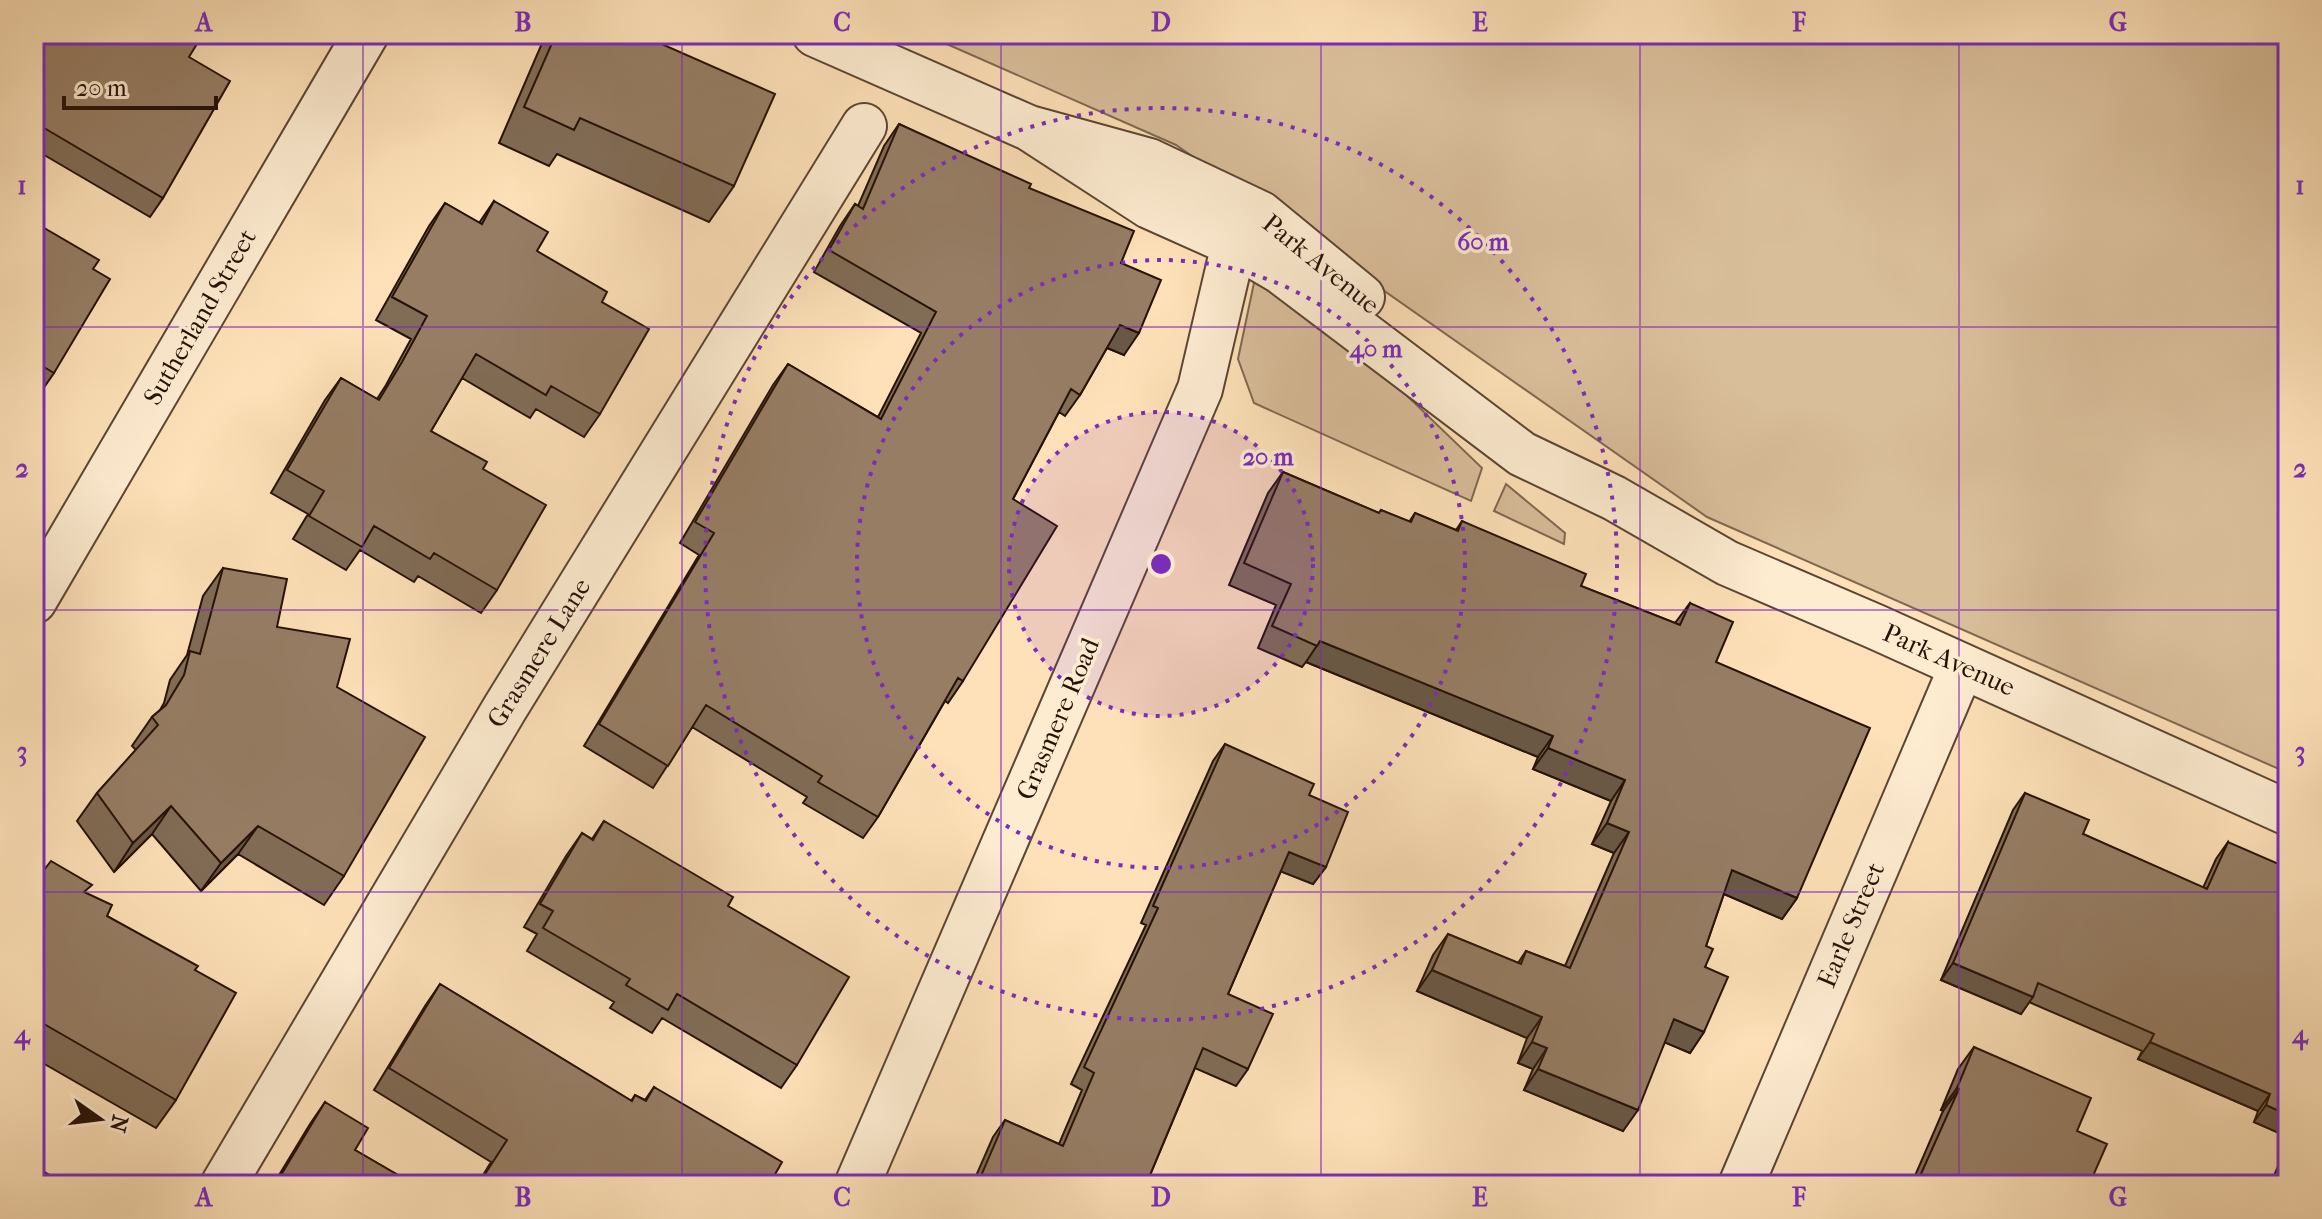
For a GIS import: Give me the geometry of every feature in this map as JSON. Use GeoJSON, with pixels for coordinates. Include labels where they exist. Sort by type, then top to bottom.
{"type":"FeatureCollection","features":[{"type":"Feature","properties":{"kind":"street","name":"Sutherland Street"},"geometry":{"type":"LineString","coordinates":[[34,601],[366,34]]}},
{"type":"Feature","properties":{"kind":"street","name":"Park Avenue"},"geometry":{"type":"LineString","coordinates":[[815,34],[1029,128],[1149,161],[1261,214],[1524,433],[1614,498]]}},
{"type":"Feature","properties":{"kind":"street","name":"Grasmere Lane"},"geometry":{"type":"LineString","coordinates":[[223,1185],[505,708],[864,126]]}},
{"type":"Feature","properties":{"kind":"street","name":"Park Avenue"},"geometry":{"type":"LineString","coordinates":[[1029,128],[1149,206],[1234,244],[1280,271],[1522,454],[1614,498],[1727,563],[2288,813]]}},
{"type":"Feature","properties":{"kind":"street","name":"Grasmere Road"},"geometry":{"type":"LineString","coordinates":[[857,1185],[1200,389],[1234,244]]}},
{"type":"Feature","properties":{"kind":"street","name":"Earle Street"},"geometry":{"type":"LineString","coordinates":[[1741,1185],[1962,666]]}},
{"type":"Feature","properties":{"kind":"shaded area"},"geometry":{"type":"Polygon","coordinates":[[[924,34],[2288,34],[2288,773],[1707,517],[1176,145],[924,34]]]}},
{"type":"Feature","properties":{"kind":"shaded area"},"geometry":{"type":"Polygon","coordinates":[[[1255,278],[1315,307],[1482,468],[1471,501],[1254,403],[1238,359],[1255,278]]]}},
{"type":"Feature","properties":{"kind":"shaded area"},"geometry":{"type":"Polygon","coordinates":[[[1506,484],[1565,533],[1564,544],[1494,511],[1506,484]]]}},
{"type":"Feature","properties":{"kind":"building"},"geometry":{"type":"Polygon","coordinates":[[[34,34],[203,34],[189,57],[230,81],[163,198],[34,122],[34,34]]]}},
{"type":"Feature","properties":{"kind":"building"},"geometry":{"type":"Polygon","coordinates":[[[556,34],[639,34],[775,94],[734,186],[580,118],[574,130],[524,107],[556,34]]]}},
{"type":"Feature","properties":{"kind":"building"},"geometry":{"type":"Polygon","coordinates":[[[899,124],[1031,184],[1029,188],[1134,231],[1121,263],[1161,280],[1139,333],[1120,325],[1080,395],[1071,389],[1013,499],[1057,526],[963,681],[958,678],[878,817],[818,782],[822,776],[706,705],[668,766],[599,724],[714,533],[695,522],[788,364],[881,419],[936,312],[829,250],[855,204],[863,209],[899,124]]]}},
{"type":"Feature","properties":{"kind":"building"},"geometry":{"type":"Polygon","coordinates":[[[494,201],[548,232],[537,251],[607,292],[602,302],[649,329],[600,414],[551,386],[546,395],[476,354],[431,431],[487,462],[483,469],[546,505],[497,590],[434,553],[430,559],[374,526],[362,547],[309,516],[324,491],[287,470],[341,378],[379,400],[402,362],[427,316],[392,297],[445,203],[482,224],[494,201]]]}},
{"type":"Feature","properties":{"kind":"building"},"geometry":{"type":"Polygon","coordinates":[[[34,222],[99,260],[93,269],[110,279],[54,373],[37,363],[34,367],[34,222]]]}},
{"type":"Feature","properties":{"kind":"building"},"geometry":{"type":"Polygon","coordinates":[[[1283,472],[1379,513],[1381,510],[1411,522],[1415,513],[1458,531],[1462,521],[1586,574],[1581,586],[1680,625],[1690,603],[1733,622],[1716,662],[1870,728],[1797,898],[1732,870],[1706,946],[1713,949],[1705,967],[1728,977],[1704,1032],[1674,1019],[1638,1110],[1538,1069],[1547,1048],[1532,1042],[1542,1017],[1432,970],[1448,934],[1521,964],[1526,951],[1570,968],[1629,832],[1607,823],[1625,780],[1548,748],[1553,736],[1320,641],[1317,646],[1272,626],[1291,584],[1244,563],[1283,472]]]}},
{"type":"Feature","properties":{"kind":"building"},"geometry":{"type":"Polygon","coordinates":[[[223,568],[287,579],[277,627],[350,639],[337,687],[425,737],[344,876],[258,826],[221,863],[171,806],[133,843],[97,793],[158,725],[152,717],[166,705],[184,675],[190,651],[200,654],[223,568]]]}},
{"type":"Feature","properties":{"kind":"building"},"geometry":{"type":"Polygon","coordinates":[[[1225,744],[1314,784],[1309,795],[1348,812],[1326,867],[1289,852],[1228,994],[1273,1014],[1248,1069],[1203,1048],[1150,1175],[1172,1185],[977,1185],[1005,1120],[1063,1146],[1094,1073],[1084,1067],[1158,908],[1153,906],[1225,744]]]}},
{"type":"Feature","properties":{"kind":"building"},"geometry":{"type":"Polygon","coordinates":[[[2025,793],[2089,820],[2083,834],[2207,889],[2228,842],[2288,868],[2288,1115],[2266,1105],[2270,1094],[2150,1042],[2154,1034],[2038,983],[2033,997],[1953,963],[2025,793]]]}},
{"type":"Feature","properties":{"kind":"building"},"geometry":{"type":"Polygon","coordinates":[[[604,821],[733,897],[728,906],[849,977],[797,1065],[677,994],[668,1010],[626,985],[630,979],[543,928],[553,911],[540,904],[582,833],[593,840],[604,821]]]}},
{"type":"Feature","properties":{"kind":"building"},"geometry":{"type":"Polygon","coordinates":[[[51,861],[92,885],[84,892],[112,905],[107,916],[198,966],[195,970],[236,993],[176,1100],[44,1024],[39,1032],[34,1028],[34,872],[40,875],[51,861]]]}},
{"type":"Feature","properties":{"kind":"building"},"geometry":{"type":"Polygon","coordinates":[[[440,984],[632,1101],[635,1095],[646,1101],[654,1087],[782,1162],[769,1185],[478,1185],[507,1140],[389,1068],[440,984]]]}},
{"type":"Feature","properties":{"kind":"building"},"geometry":{"type":"Polygon","coordinates":[[[1974,1047],[2091,1098],[2077,1131],[2107,1144],[2089,1185],[1916,1185],[1959,1089],[1974,1047]]]}},
{"type":"Feature","properties":{"kind":"building"},"geometry":{"type":"Polygon","coordinates":[[[325,1102],[368,1128],[355,1150],[415,1185],[275,1185],[325,1102]]]}},
{"type":"Feature","properties":{"kind":"building"},"geometry":{"type":"Polygon","coordinates":[[[2288,1154],[2288,1171],[2282,1169],[2288,1154]]]}},
{"type":"Feature","properties":{"kind":"building"},"geometry":{"type":"Polygon","coordinates":[[[34,1166],[67,1185],[34,1185],[34,1166]]]}}]}
